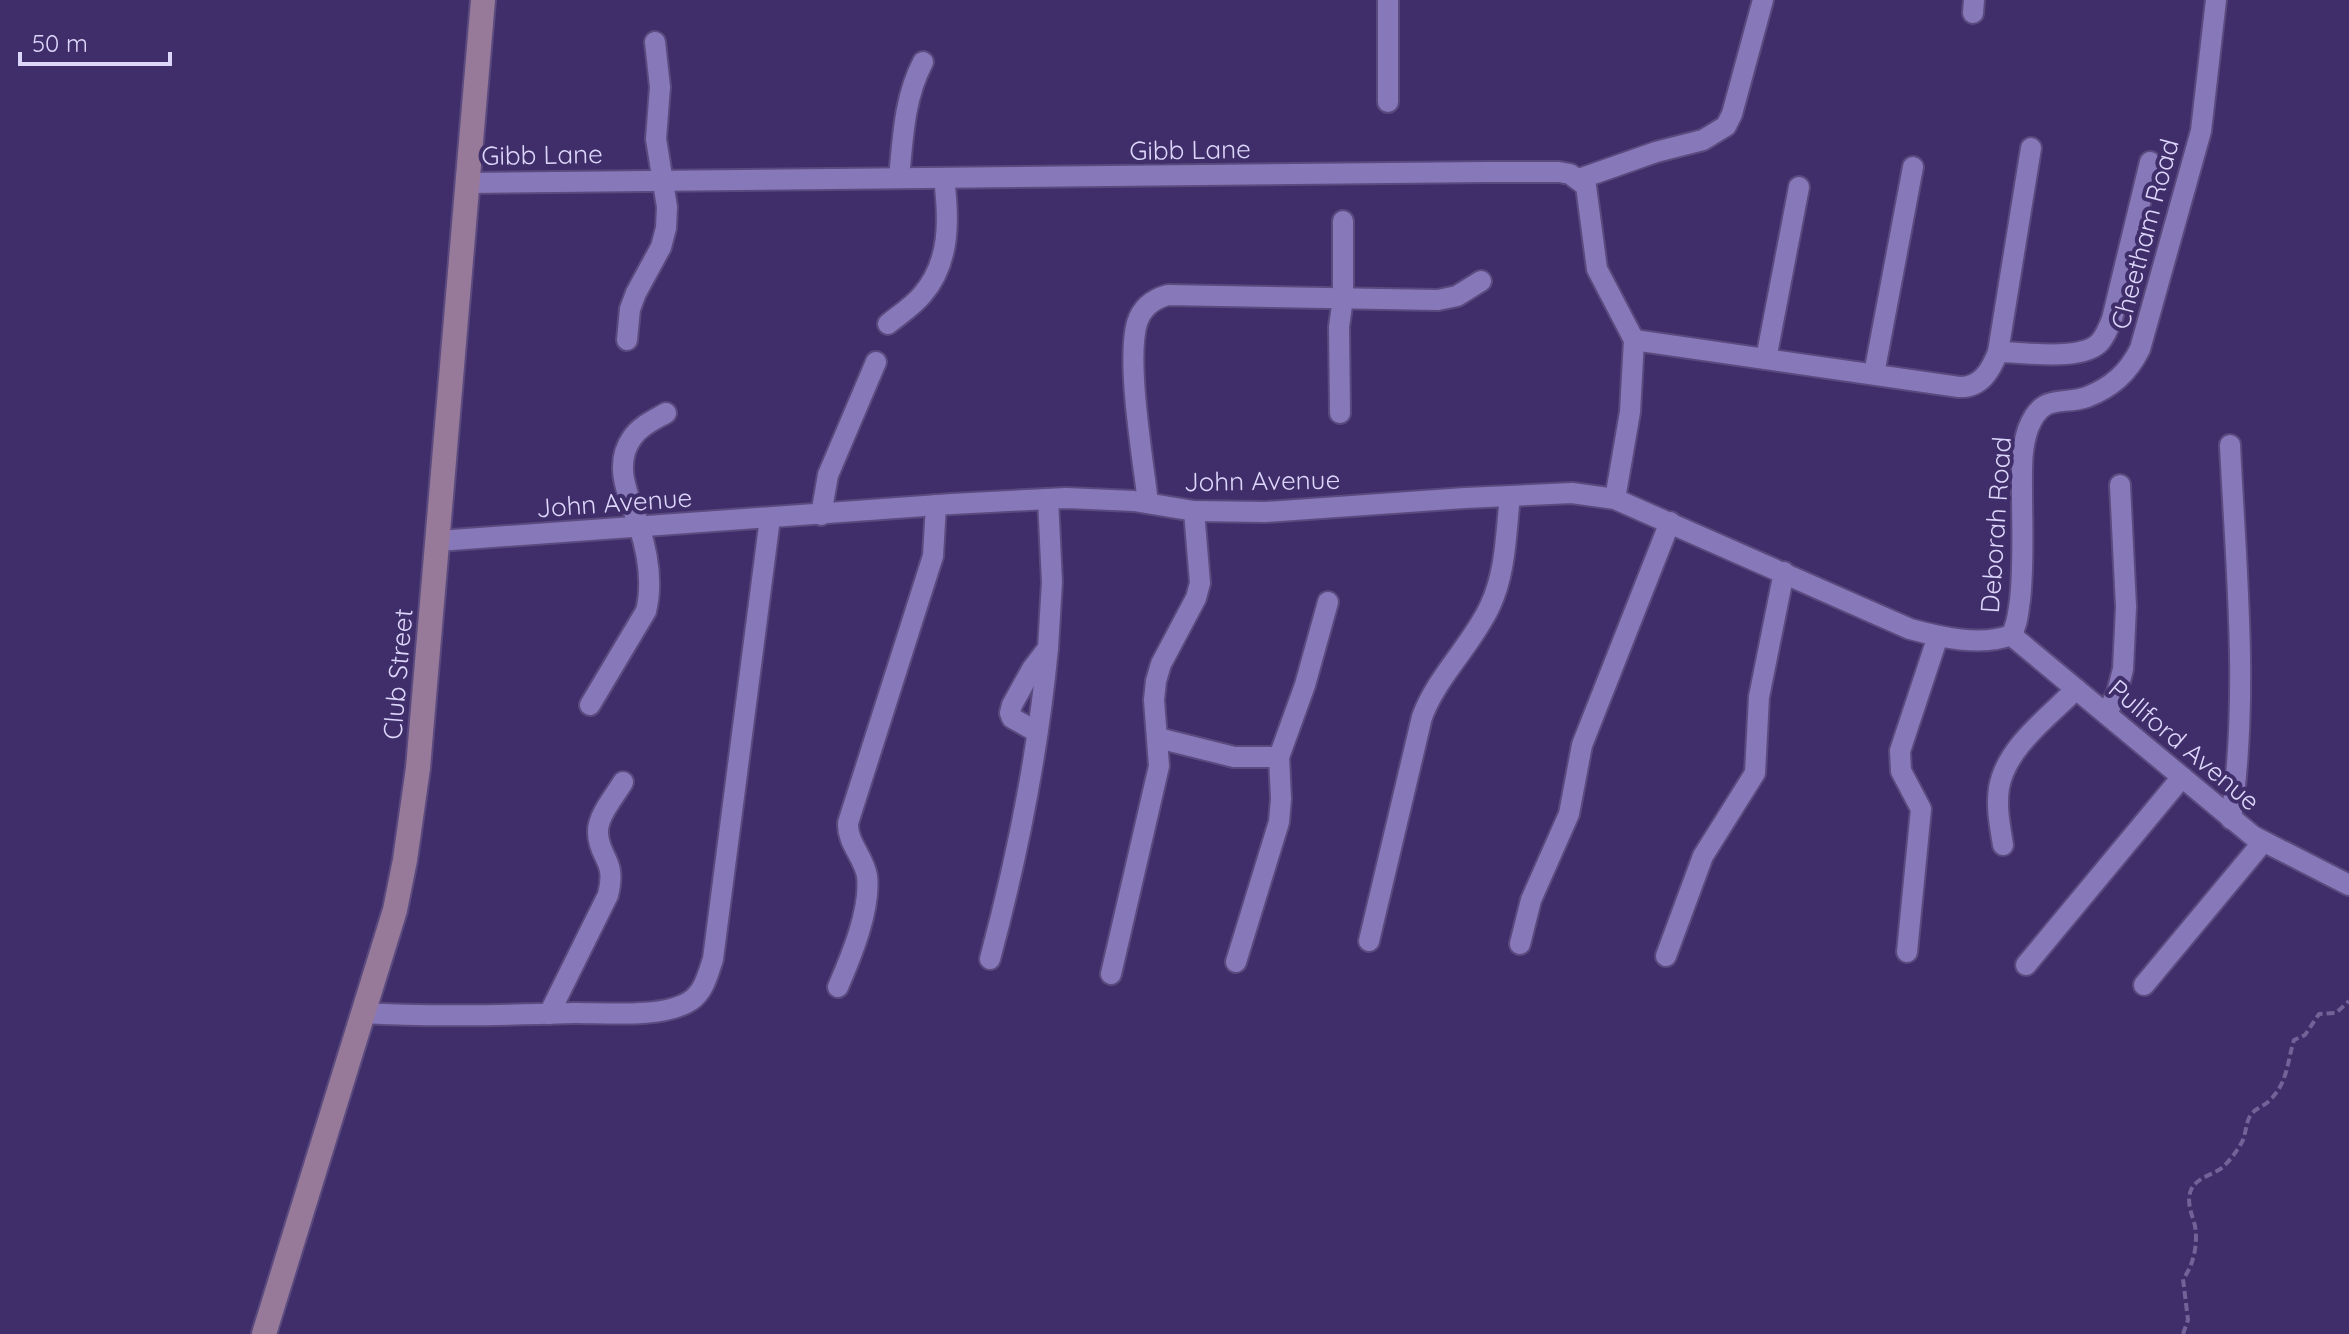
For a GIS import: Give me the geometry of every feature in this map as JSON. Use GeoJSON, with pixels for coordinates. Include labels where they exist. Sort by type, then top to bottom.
{"type":"FeatureCollection","features":[{"type":"Feature","properties":{"kind":"main road","name":"Club Street"},"geometry":{"type":"LineString","coordinates":[[264,1334],[395,910],[405,860],[418,768],[483,0]]}},
{"type":"Feature","properties":{"kind":"street"},"geometry":{"type":"LineString","coordinates":[[1388,0],[1388,102]]}},
{"type":"Feature","properties":{"kind":"street"},"geometry":{"type":"LineString","coordinates":[[1615,499],[1630,412],[1634,340],[1597,269],[1589,194],[1579,179],[1703,140],[1726,126],[1763,0]]}},
{"type":"Feature","properties":{"kind":"street","name":"Cheetham Road"},"geometry":{"type":"LineString","coordinates":[[2033,418],[2056,400],[2084,398],[2105,389],[2131,366],[2140,349],[2201,131],[2216,0]]}},
{"type":"Feature","properties":{"kind":"street"},"geometry":{"type":"LineString","coordinates":[[627,340],[633,301],[661,247],[666,228],[664,179],[656,139],[660,87],[655,42]]}},
{"type":"Feature","properties":{"kind":"street"},"geometry":{"type":"LineString","coordinates":[[899,178],[909,96],[923,62]]}},
{"type":"Feature","properties":{"kind":"street"},"geometry":{"type":"LineString","coordinates":[[1634,340],[1968,387],[1982,380],[1998,352],[2031,148]]}},
{"type":"Feature","properties":{"kind":"street"},"geometry":{"type":"LineString","coordinates":[[1998,352],[2072,354],[2100,342],[2112,319],[2150,162]]}},
{"type":"Feature","properties":{"kind":"street"},"geometry":{"type":"LineString","coordinates":[[1874,374],[1913,167]]}},
{"type":"Feature","properties":{"kind":"street","name":"Gibb Lane"},"geometry":{"type":"LineString","coordinates":[[467,183],[1502,172],[1559,172],[1579,179]]}},
{"type":"Feature","properties":{"kind":"street"},"geometry":{"type":"LineString","coordinates":[[888,324],[922,296],[941,262],[948,231],[944,178]]}},
{"type":"Feature","properties":{"kind":"street"},"geometry":{"type":"LineString","coordinates":[[1766,359],[1799,187]]}},
{"type":"Feature","properties":{"kind":"street"},"geometry":{"type":"LineString","coordinates":[[1340,413],[1343,221]]}},
{"type":"Feature","properties":{"kind":"street"},"geometry":{"type":"LineString","coordinates":[[1148,503],[1135,353],[1137,323],[1152,301],[1168,295],[1438,300],[1457,296],[1481,281]]}},
{"type":"Feature","properties":{"kind":"street"},"geometry":{"type":"LineString","coordinates":[[821,515],[828,475],[876,362]]}},
{"type":"Feature","properties":{"kind":"street"},"geometry":{"type":"LineString","coordinates":[[590,705],[646,611],[649,569],[624,481],[626,451],[640,429],[666,413]]}},
{"type":"Feature","properties":{"kind":"street","name":"Deborah Road"},"geometry":{"type":"LineString","coordinates":[[2011,635],[2017,621],[2022,582],[2023,447],[2033,418]]}},
{"type":"Feature","properties":{"kind":"street"},"geometry":{"type":"LineString","coordinates":[[2230,445],[2241,674],[2241,739],[2231,819]]}},
{"type":"Feature","properties":{"kind":"street"},"geometry":{"type":"LineString","coordinates":[[2107,713],[2117,693],[2123,669],[2126,607],[2120,485]]}},
{"type":"Feature","properties":{"kind":"street","name":"John Avenue"},"geometry":{"type":"LineString","coordinates":[[438,541],[1048,499],[1110,499],[1194,511],[1266,512],[1572,493],[1615,499],[1784,572],[1892,623],[1938,636],[1988,639],[2011,635]]}},
{"type":"Feature","properties":{"kind":"street"},"geometry":{"type":"LineString","coordinates":[[1369,941],[1422,717],[1430,699],[1491,605],[1502,572],[1510,496]]}},
{"type":"Feature","properties":{"kind":"street"},"geometry":{"type":"LineString","coordinates":[[990,959],[1010,883],[1037,732],[1048,648],[1052,582],[1048,499]]}},
{"type":"Feature","properties":{"kind":"street"},"geometry":{"type":"LineString","coordinates":[[838,987],[856,944],[867,877],[849,835],[848,823],[933,556],[936,505]]}},
{"type":"Feature","properties":{"kind":"street"},"geometry":{"type":"LineString","coordinates":[[1111,974],[1159,766],[1154,700],[1156,681],[1161,664],[1196,598],[1200,583],[1194,511]]}},
{"type":"Feature","properties":{"kind":"street"},"geometry":{"type":"LineString","coordinates":[[362,1013],[437,1017],[670,1009],[693,999],[705,983],[718,928],[770,518]]}},
{"type":"Feature","properties":{"kind":"street"},"geometry":{"type":"LineString","coordinates":[[1520,944],[1531,900],[1569,814],[1582,745],[1670,522]]}},
{"type":"Feature","properties":{"kind":"street"},"geometry":{"type":"LineString","coordinates":[[1666,956],[1703,856],[1755,773],[1759,697],[1784,572]]}},
{"type":"Feature","properties":{"kind":"street"},"geometry":{"type":"LineString","coordinates":[[1236,962],[1279,822],[1279,757],[1305,685],[1328,602]]}},
{"type":"Feature","properties":{"kind":"street","name":"Pullford Avenue"},"geometry":{"type":"LineString","coordinates":[[2011,635],[2231,819],[2263,842],[2342,882]]}},
{"type":"Feature","properties":{"kind":"street"},"geometry":{"type":"LineString","coordinates":[[1907,952],[1921,809],[1901,771],[1900,751],[1938,636]]}},
{"type":"Feature","properties":{"kind":"street"},"geometry":{"type":"LineString","coordinates":[[1037,732],[1012,718],[1011,710],[1032,669],[1048,648]]}},
{"type":"Feature","properties":{"kind":"street"},"geometry":{"type":"LineString","coordinates":[[2003,845],[1999,795],[2009,761],[2076,689]]}},
{"type":"Feature","properties":{"kind":"street"},"geometry":{"type":"LineString","coordinates":[[1158,738],[1234,757],[1279,757]]}},
{"type":"Feature","properties":{"kind":"street"},"geometry":{"type":"LineString","coordinates":[[2026,965],[2182,777]]}},
{"type":"Feature","properties":{"kind":"street"},"geometry":{"type":"LineString","coordinates":[[549,1014],[608,895],[611,868],[597,831],[623,782]]}},
{"type":"Feature","properties":{"kind":"street"},"geometry":{"type":"LineString","coordinates":[[2144,985],[2263,842]]}},
{"type":"Feature","properties":{"kind":"path"},"geometry":{"type":"LineString","coordinates":[[2183,1334],[2188,1320],[2183,1279],[2191,1269],[2196,1243],[2189,1202],[2192,1188],[2229,1161],[2242,1142],[2249,1118],[2281,1086],[2288,1073],[2294,1040],[2305,1035],[2319,1014],[2336,1013],[2349,1001]]}}]}
